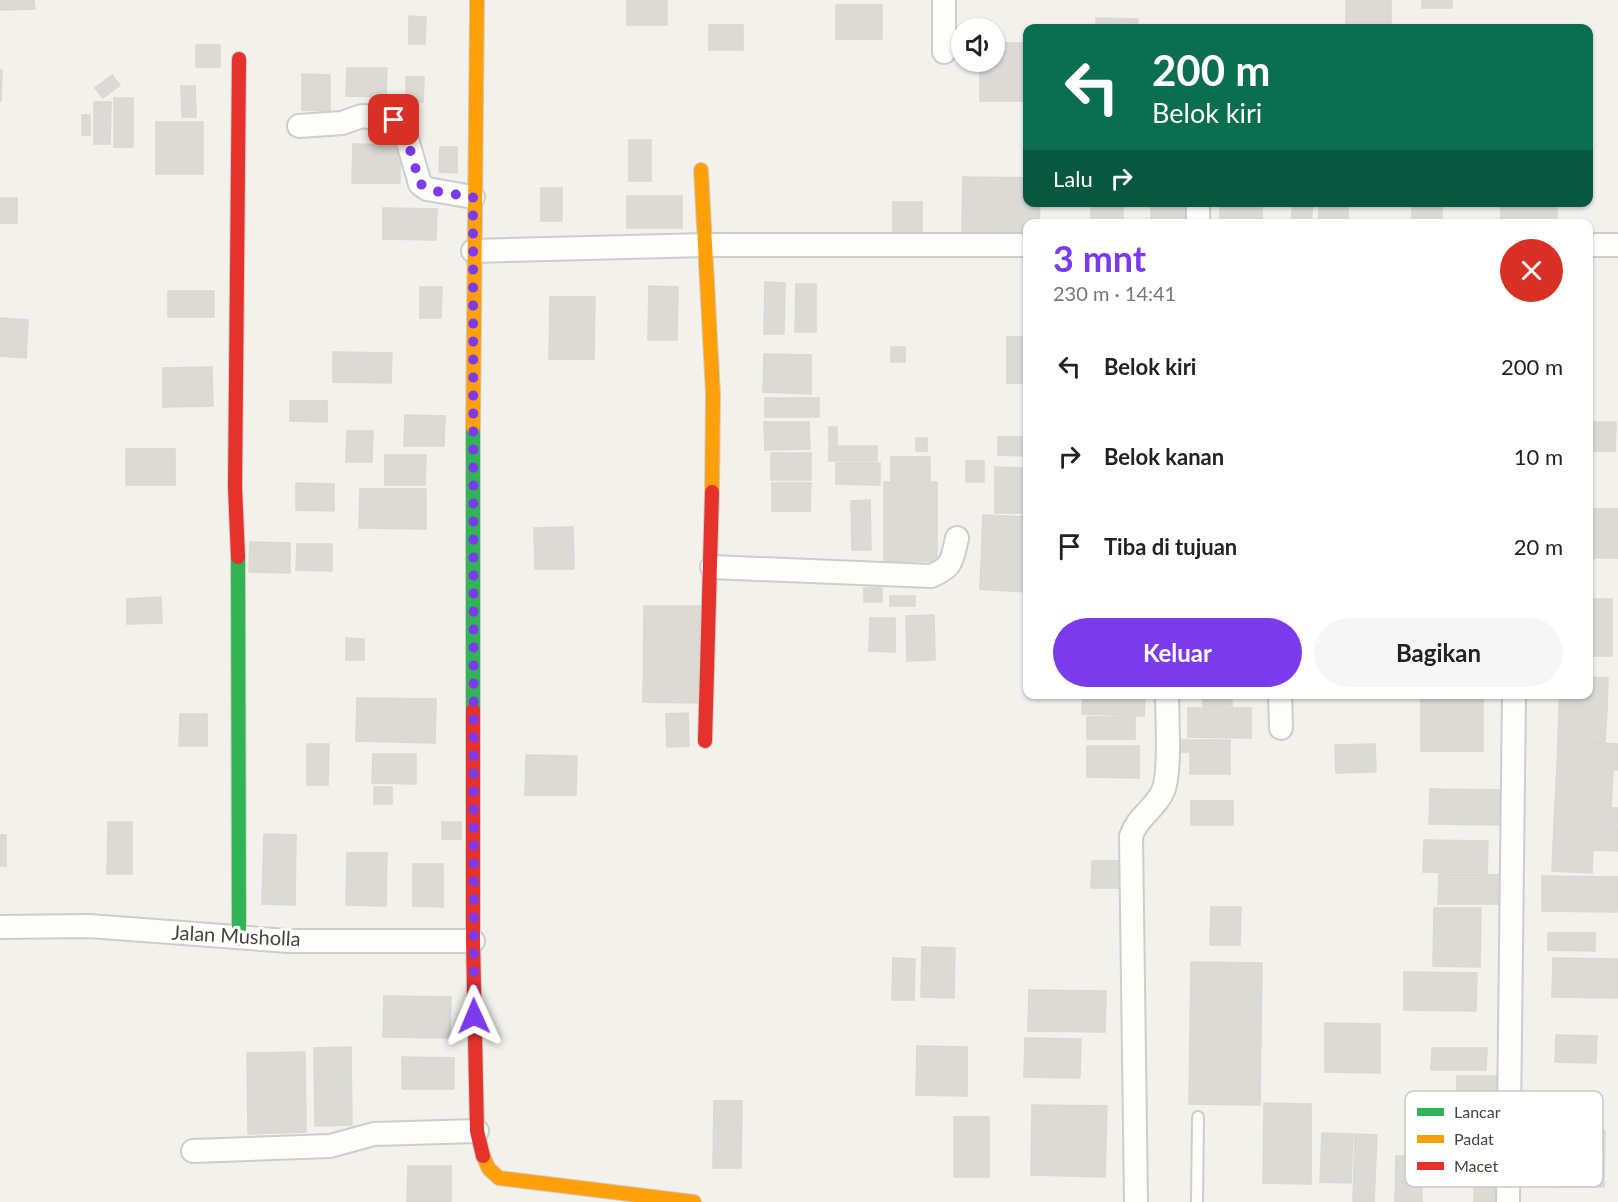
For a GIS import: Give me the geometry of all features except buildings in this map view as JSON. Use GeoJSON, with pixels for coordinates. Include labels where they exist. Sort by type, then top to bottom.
{"type":"FeatureCollection","features":[{"type":"Feature","properties":{"kind":"street"},"geometry":{"type":"LineString","coordinates":[[477,0],[473,197],[473,941],[477,1131],[489,1172],[499,1178],[694,1202]]}},
{"type":"Feature","properties":{"kind":"street"},"geometry":{"type":"LineString","coordinates":[[944,0],[944,52]]}},
{"type":"Feature","properties":{"kind":"street"},"geometry":{"type":"LineString","coordinates":[[239,59],[235,487],[239,588],[239,939]]}},
{"type":"Feature","properties":{"kind":"street"},"geometry":{"type":"LineString","coordinates":[[299,126],[342,123],[362,116],[394,120],[405,132],[420,184],[433,190],[473,197]]}},
{"type":"Feature","properties":{"kind":"street"},"geometry":{"type":"LineString","coordinates":[[701,170],[712,394],[712,567],[705,741]]}},
{"type":"Feature","properties":{"kind":"street"},"geometry":{"type":"LineString","coordinates":[[473,251],[705,245],[1023,245]]}},
{"type":"Feature","properties":{"kind":"street"},"geometry":{"type":"LineString","coordinates":[[1593,245],[1618,245]]}},
{"type":"Feature","properties":{"kind":"street"},"geometry":{"type":"LineString","coordinates":[[712,567],[931,576],[945,570],[951,562],[957,538]]}},
{"type":"Feature","properties":{"kind":"street"},"geometry":{"type":"LineString","coordinates":[[1136,1202],[1131,836],[1135,825],[1156,802],[1165,784],[1167,699]]}},
{"type":"Feature","properties":{"kind":"street"},"geometry":{"type":"LineString","coordinates":[[1280,699],[1281,728]]}},
{"type":"Feature","properties":{"kind":"street"},"geometry":{"type":"LineString","coordinates":[[1509,1091],[1514,699]]}},
{"type":"Feature","properties":{"kind":"street","name":"Jalan Musholla"},"geometry":{"type":"LineString","coordinates":[[0,927],[89,926],[239,939],[473,941]]}},
{"type":"Feature","properties":{"kind":"street"},"geometry":{"type":"LineString","coordinates":[[193,1151],[330,1146],[374,1134],[477,1131]]}},
{"type":"Feature","properties":{"kind":"street"},"geometry":{"type":"LineString","coordinates":[[1508,1187],[1508,1202]]}},
{"type":"Feature","properties":{"kind":"lane"},"geometry":{"type":"LineString","coordinates":[[1197,1202],[1198,1117]]}},
{"type":"Feature","properties":{"kind":"traffic: fast"},"geometry":{"type":"LineString","coordinates":[[473,427],[473,710]]}},
{"type":"Feature","properties":{"kind":"traffic: fast"},"geometry":{"type":"LineString","coordinates":[[238,557],[239,939]]}},
{"type":"Feature","properties":{"kind":"traffic: slow"},"geometry":{"type":"LineString","coordinates":[[473,427],[477,0]]}},
{"type":"Feature","properties":{"kind":"traffic: slow"},"geometry":{"type":"LineString","coordinates":[[701,170],[713,394],[712,492]]}},
{"type":"Feature","properties":{"kind":"traffic: slow"},"geometry":{"type":"LineString","coordinates":[[483,1156],[489,1169],[499,1178],[694,1202]]}},
{"type":"Feature","properties":{"kind":"traffic: jam"},"geometry":{"type":"LineString","coordinates":[[238,557],[235,487],[239,59]]}},
{"type":"Feature","properties":{"kind":"traffic: jam"},"geometry":{"type":"LineString","coordinates":[[705,741],[712,492]]}},
{"type":"Feature","properties":{"kind":"traffic: jam"},"geometry":{"type":"LineString","coordinates":[[473,710],[473,941],[477,1131],[483,1156]]}},
{"type":"Feature","properties":{"kind":"route"},"geometry":{"type":"LineString","coordinates":[[394,120],[405,132],[420,184],[427,189],[439,192],[473,197],[474,1016]]}}]}
